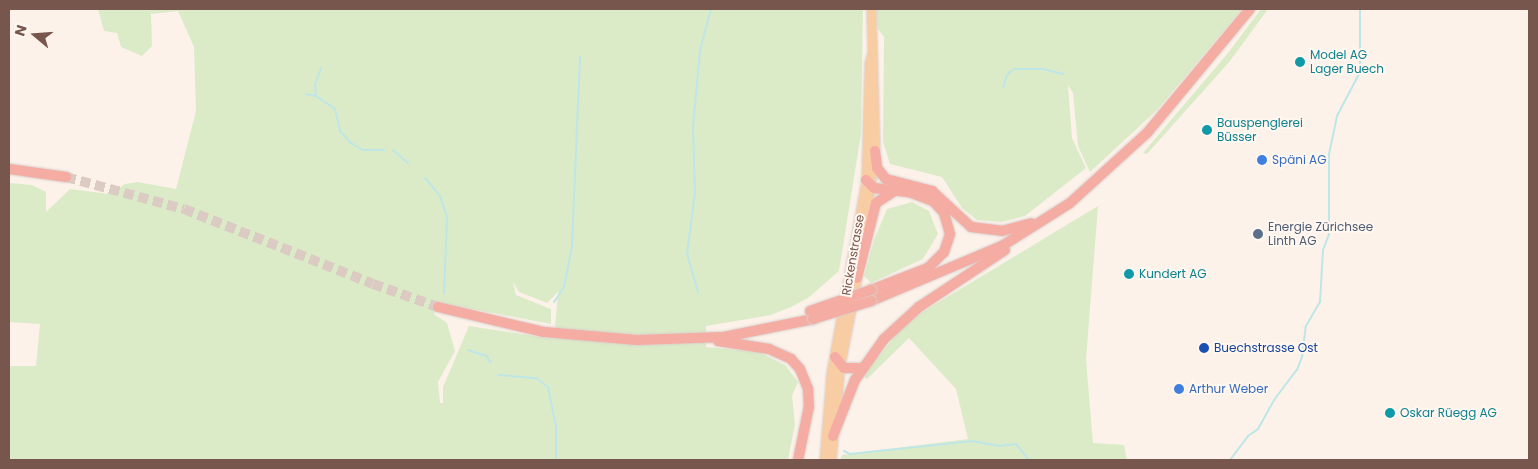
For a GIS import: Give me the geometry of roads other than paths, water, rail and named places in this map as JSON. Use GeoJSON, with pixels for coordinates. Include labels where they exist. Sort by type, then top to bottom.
{"type":"FeatureCollection","features":[{"type":"Feature","properties":{"kind":"highway"},"geometry":{"type":"LineString","coordinates":[[812,315],[871,301],[960,266],[1037,225],[1056,212],[1100,178],[1147,133],[1250,9]]}},
{"type":"Feature","properties":{"kind":"highway"},"geometry":{"type":"LineString","coordinates":[[875,151],[881,174],[902,184]]}},
{"type":"Feature","properties":{"kind":"highway"},"geometry":{"type":"LineString","coordinates":[[9,169],[66,178]]}},
{"type":"Feature","properties":{"kind":"highway"},"geometry":{"type":"LineString","coordinates":[[868,185],[902,184],[923,187],[939,195],[963,222],[981,230],[1014,229],[1056,212]]}},
{"type":"Feature","properties":{"kind":"highway"},"geometry":{"type":"LineString","coordinates":[[438,307],[516,327],[575,336],[654,341],[706,339],[767,330],[812,315],[928,268],[938,260],[948,244],[949,223],[939,206],[925,197],[893,192],[868,185]]}},
{"type":"Feature","properties":{"kind":"highway"},"geometry":{"type":"LineString","coordinates":[[857,278],[876,203],[893,192]]}},
{"type":"Feature","properties":{"kind":"highway"},"geometry":{"type":"LineString","coordinates":[[833,436],[848,394],[861,368],[884,339],[919,307],[1026,238],[1037,225]]}},
{"type":"Feature","properties":{"kind":"highway"},"geometry":{"type":"LineString","coordinates":[[706,339],[769,349],[791,359],[800,369],[808,389],[809,406],[798,460]]}},
{"type":"Feature","properties":{"kind":"highway"},"geometry":{"type":"LineString","coordinates":[[838,361],[848,370],[861,368]]}},
{"type":"Feature","properties":{"kind":"main road","name":"Rickenstrasse"},"geometry":{"type":"LineString","coordinates":[[824,460],[838,361],[875,151],[875,65],[872,50],[872,9]]}},
{"type":"Feature","properties":{"kind":"main road","name":"Rickenstrasse"},"geometry":{"type":"LineString","coordinates":[[831,460],[838,361],[857,278],[868,185],[869,64],[872,50]]}},
{"type":"Feature","properties":{"kind":"waterway"},"geometry":{"type":"LineString","coordinates":[[698,292],[687,254],[695,193],[693,127],[700,50],[711,9]]}},
{"type":"Feature","properties":{"kind":"waterway"},"geometry":{"type":"LineString","coordinates":[[1230,460],[1248,436],[1258,429],[1274,400],[1297,370],[1302,357],[1306,326],[1320,302],[1323,250],[1329,234],[1329,154],[1337,116],[1360,72],[1360,9]]}},
{"type":"Feature","properties":{"kind":"waterway"},"geometry":{"type":"LineString","coordinates":[[554,302],[564,287],[572,247],[580,56]]}},
{"type":"Feature","properties":{"kind":"waterway"},"geometry":{"type":"LineString","coordinates":[[316,96],[315,84],[321,68]]}},
{"type":"Feature","properties":{"kind":"waterway"},"geometry":{"type":"LineString","coordinates":[[1003,88],[1007,75],[1014,69],[1043,69],[1063,74]]}},
{"type":"Feature","properties":{"kind":"waterway"},"geometry":{"type":"LineString","coordinates":[[306,94],[316,96],[335,109],[340,131],[351,143],[363,150],[384,150]]}},
{"type":"Feature","properties":{"kind":"waterway"},"geometry":{"type":"LineString","coordinates":[[393,150],[408,163]]}},
{"type":"Feature","properties":{"kind":"waterway"},"geometry":{"type":"LineString","coordinates":[[425,178],[440,196],[447,216],[444,293]]}},
{"type":"Feature","properties":{"kind":"waterway"},"geometry":{"type":"LineString","coordinates":[[468,350],[487,356],[490,362]]}},
{"type":"Feature","properties":{"kind":"waterway"},"geometry":{"type":"LineString","coordinates":[[499,375],[536,378],[548,387],[556,427],[556,460]]}},
{"type":"Feature","properties":{"kind":"waterway"},"geometry":{"type":"LineString","coordinates":[[844,451],[850,454],[972,441],[999,446],[1016,444],[1029,460]]}},
{"type":"Feature","properties":{"kind":"tunnel"},"geometry":{"type":"LineString","coordinates":[[66,177],[184,209],[373,284],[438,307]]}},
{"type":"Feature","properties":{"kind":"place","name":"Model AG Lager Buech"},"geometry":{"type":"Point","coordinates":[1300,62]}},
{"type":"Feature","properties":{"kind":"place","name":"Bauspenglerei Büsser"},"geometry":{"type":"Point","coordinates":[1207,130]}},
{"type":"Feature","properties":{"kind":"place","name":"Späni AG"},"geometry":{"type":"Point","coordinates":[1262,160]}},
{"type":"Feature","properties":{"kind":"place","name":"Energie Zürichsee Linth AG"},"geometry":{"type":"Point","coordinates":[1258,234]}},
{"type":"Feature","properties":{"kind":"place","name":"Kundert AG"},"geometry":{"type":"Point","coordinates":[1129,274]}},
{"type":"Feature","properties":{"kind":"place","name":"Buechstrasse Ost"},"geometry":{"type":"Point","coordinates":[1204,348]}},
{"type":"Feature","properties":{"kind":"place","name":"Arthur Weber"},"geometry":{"type":"Point","coordinates":[1179,389]}},
{"type":"Feature","properties":{"kind":"place","name":"Oskar Rüegg AG"},"geometry":{"type":"Point","coordinates":[1390,413]}}]}
